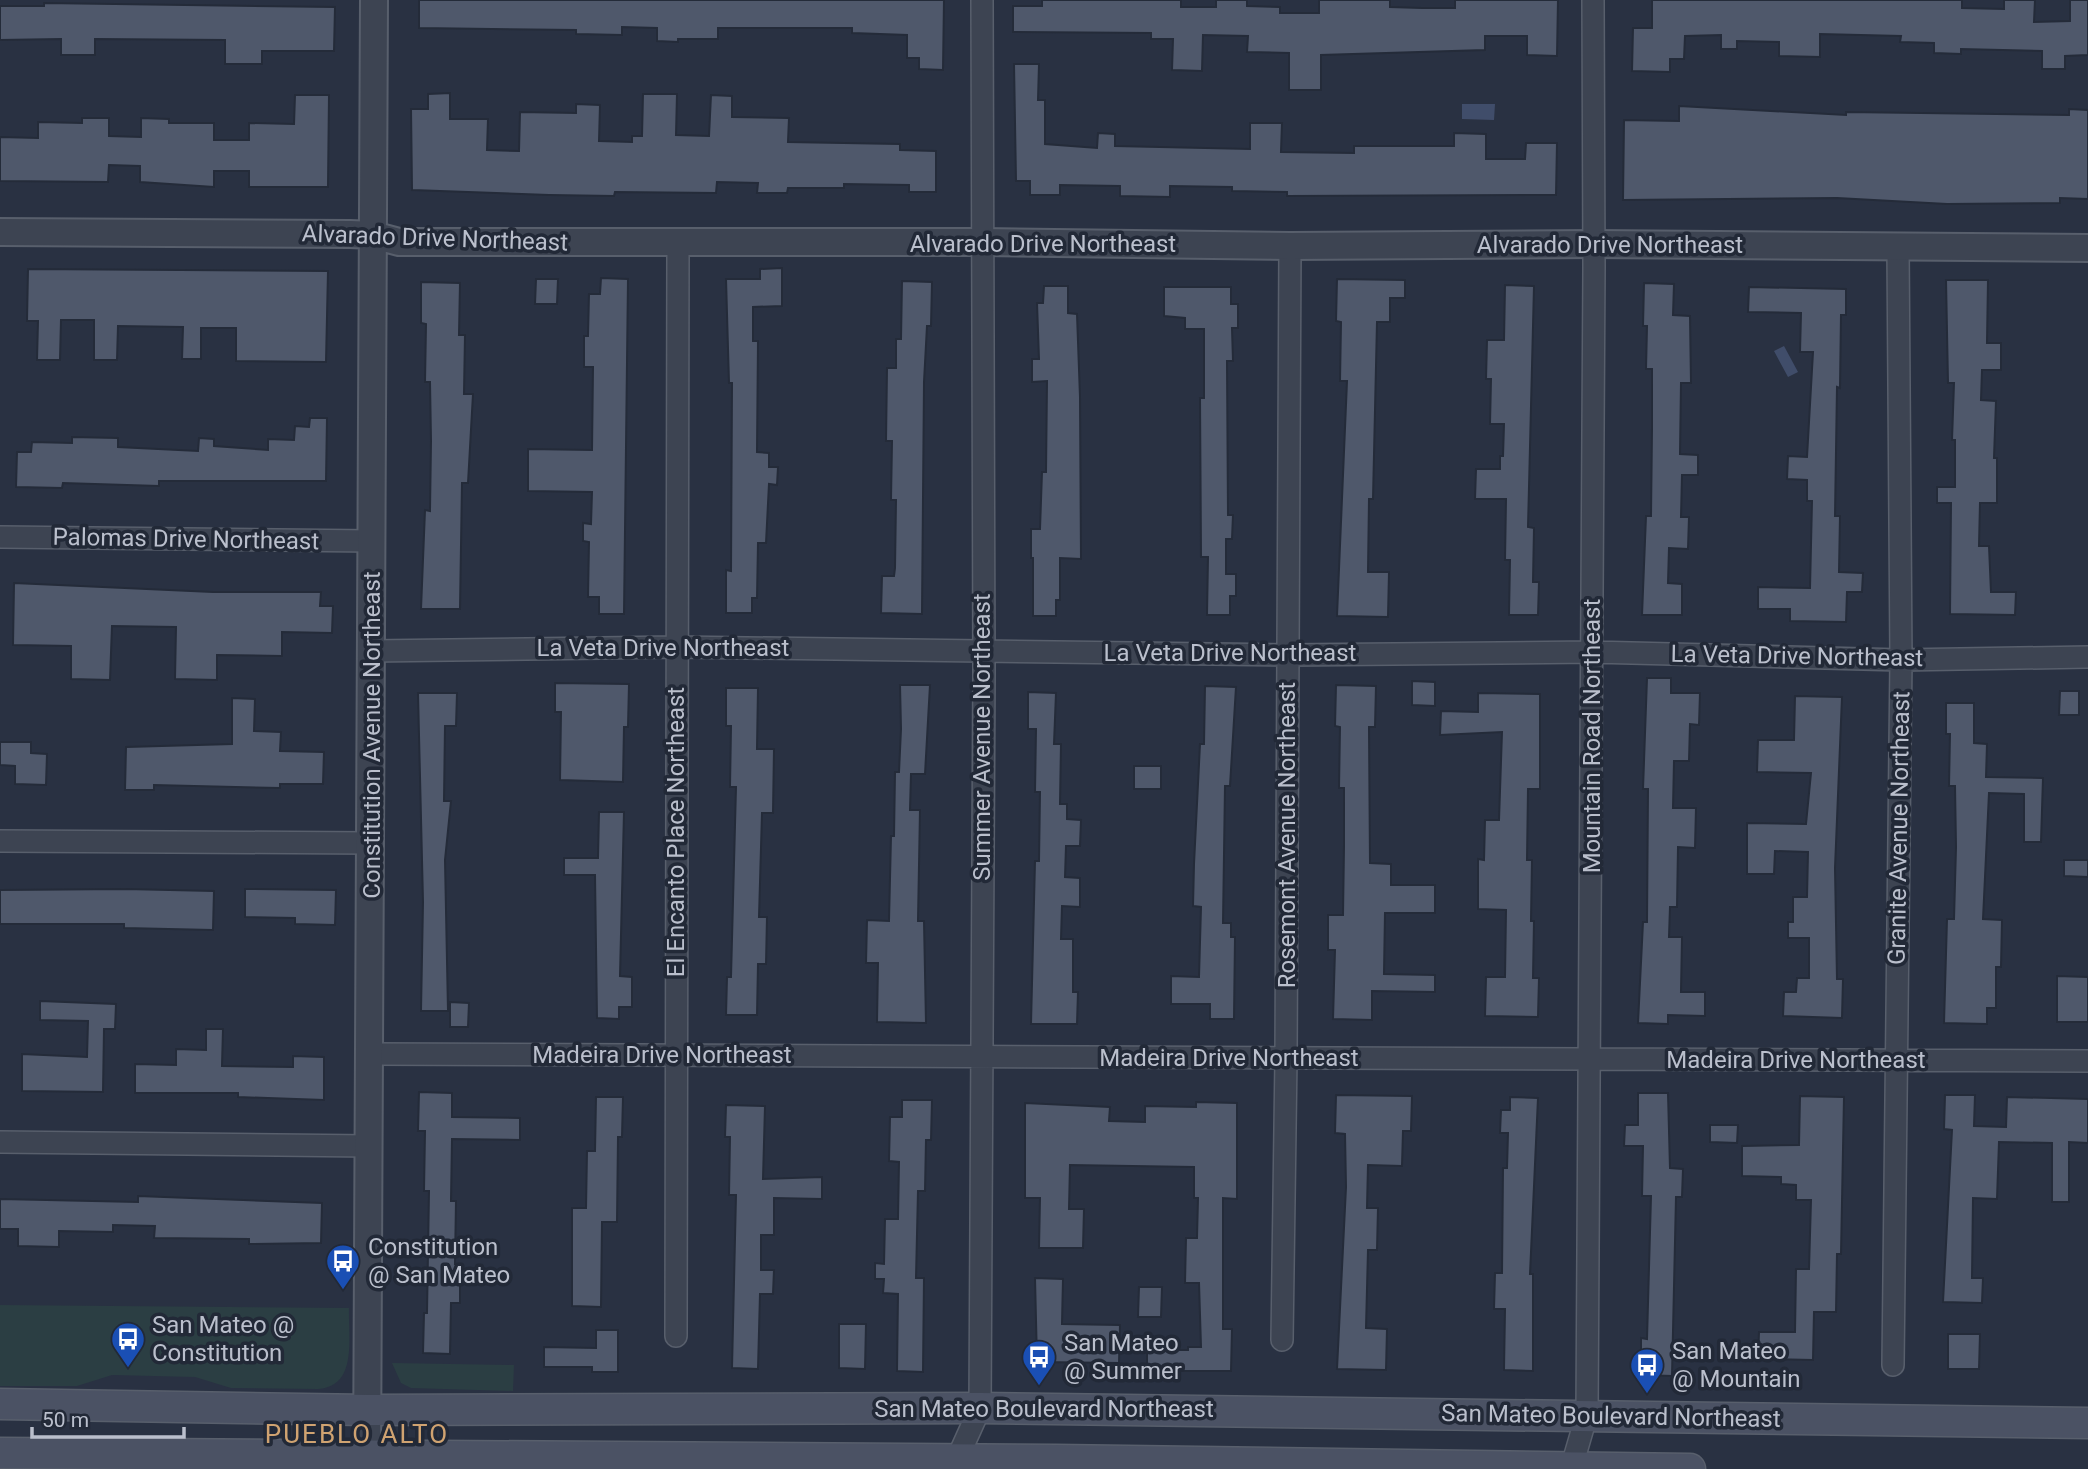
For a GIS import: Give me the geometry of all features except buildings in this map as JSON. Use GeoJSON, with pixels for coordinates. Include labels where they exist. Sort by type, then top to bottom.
{"type":"FeatureCollection","features":[{"type":"Feature","properties":{"kind":"main road","name":"San Mateo Boulevard Northeast"},"geometry":{"type":"LineString","coordinates":[[0,1404],[369,1410],[980,1408],[1587,1414],[2088,1423]]}},
{"type":"Feature","properties":{"kind":"main road","name":"San Mateo Boulevard Northeast"},"geometry":{"type":"LineString","coordinates":[[0,1453],[368,1462],[1690,1469]]}},
{"type":"Feature","properties":{"kind":"street","name":"Constitution Avenue Northeast"},"geometry":{"type":"LineString","coordinates":[[368,1462],[374,0]]}},
{"type":"Feature","properties":{"kind":"street","name":"Summer Avenue Northeast"},"geometry":{"type":"LineString","coordinates":[[957,1464],[980,1408],[979,1057],[984,650],[982,0]]}},
{"type":"Feature","properties":{"kind":"street","name":"Mountain Road Northeast"},"geometry":{"type":"LineString","coordinates":[[1571,1467],[1587,1414],[1594,244],[1592,0]]}},
{"type":"Feature","properties":{"kind":"street","name":"Alvarado Drive Northeast"},"geometry":{"type":"LineString","coordinates":[[0,232],[373,235],[399,242],[983,242],[1290,246],[1594,244],[2088,248]]}},
{"type":"Feature","properties":{"kind":"street","name":"El Encanto Place Northeast"},"geometry":{"type":"LineString","coordinates":[[676,1336],[678,244]]}},
{"type":"Feature","properties":{"kind":"street","name":"Rosemont Avenue Northeast"},"geometry":{"type":"LineString","coordinates":[[1282,1340],[1290,246]]}},
{"type":"Feature","properties":{"kind":"street","name":"Granite Avenue Northeast"},"geometry":{"type":"LineString","coordinates":[[1893,1365],[1901,660],[1898,248]]}},
{"type":"Feature","properties":{"kind":"street","name":"Palomas Drive Northeast"},"geometry":{"type":"LineString","coordinates":[[0,537],[373,541]]}},
{"type":"Feature","properties":{"kind":"street","name":"La Veta Drive Northeast"},"geometry":{"type":"LineString","coordinates":[[372,651],[676,647],[1289,655],[1592,652],[1901,660],[2088,657]]}},
{"type":"Feature","properties":{"kind":"street"},"geometry":{"type":"LineString","coordinates":[[0,841],[371,844]]}},
{"type":"Feature","properties":{"kind":"street","name":"Madeira Drive Northeast"},"geometry":{"type":"LineString","coordinates":[[371,1054],[2088,1061]]}},
{"type":"Feature","properties":{"kind":"street"},"geometry":{"type":"LineString","coordinates":[[0,1142],[370,1146]]}},
{"type":"Feature","properties":{"kind":"green space"},"geometry":{"type":"Polygon","coordinates":[[[0,1305],[349,1308],[348,1359],[340,1379],[331,1386],[318,1389],[231,1388],[195,1377],[112,1375],[77,1386],[0,1386],[0,1305]]]}},
{"type":"Feature","properties":{"kind":"green space"},"geometry":{"type":"Polygon","coordinates":[[[392,1363],[514,1365],[513,1391],[411,1388],[401,1383],[392,1363]]]}},
{"type":"Feature","properties":{"kind":"water"},"geometry":{"type":"Polygon","coordinates":[[[1462,104],[1495,104],[1494,120],[1462,119],[1462,104]]]}},
{"type":"Feature","properties":{"kind":"water"},"geometry":{"type":"Polygon","coordinates":[[[1784,346],[1798,372],[1788,377],[1774,351],[1784,346]]]}},
{"type":"Feature","properties":{"kind":"place","name":"Constitution @ San Mateo"},"geometry":{"type":"Point","coordinates":[343,1291]}},
{"type":"Feature","properties":{"kind":"place","name":"San Mateo @ Constitution"},"geometry":{"type":"Point","coordinates":[128,1369]}},
{"type":"Feature","properties":{"kind":"place","name":"San Mateo @ Summer"},"geometry":{"type":"Point","coordinates":[1039,1387]}},
{"type":"Feature","properties":{"kind":"place","name":"San Mateo @ Mountain"},"geometry":{"type":"Point","coordinates":[1647,1395]}},
{"type":"Feature","properties":{"kind":"district","name":"PUEBLO ALTO"},"geometry":{"type":"Point","coordinates":[357,1434]}}]}
